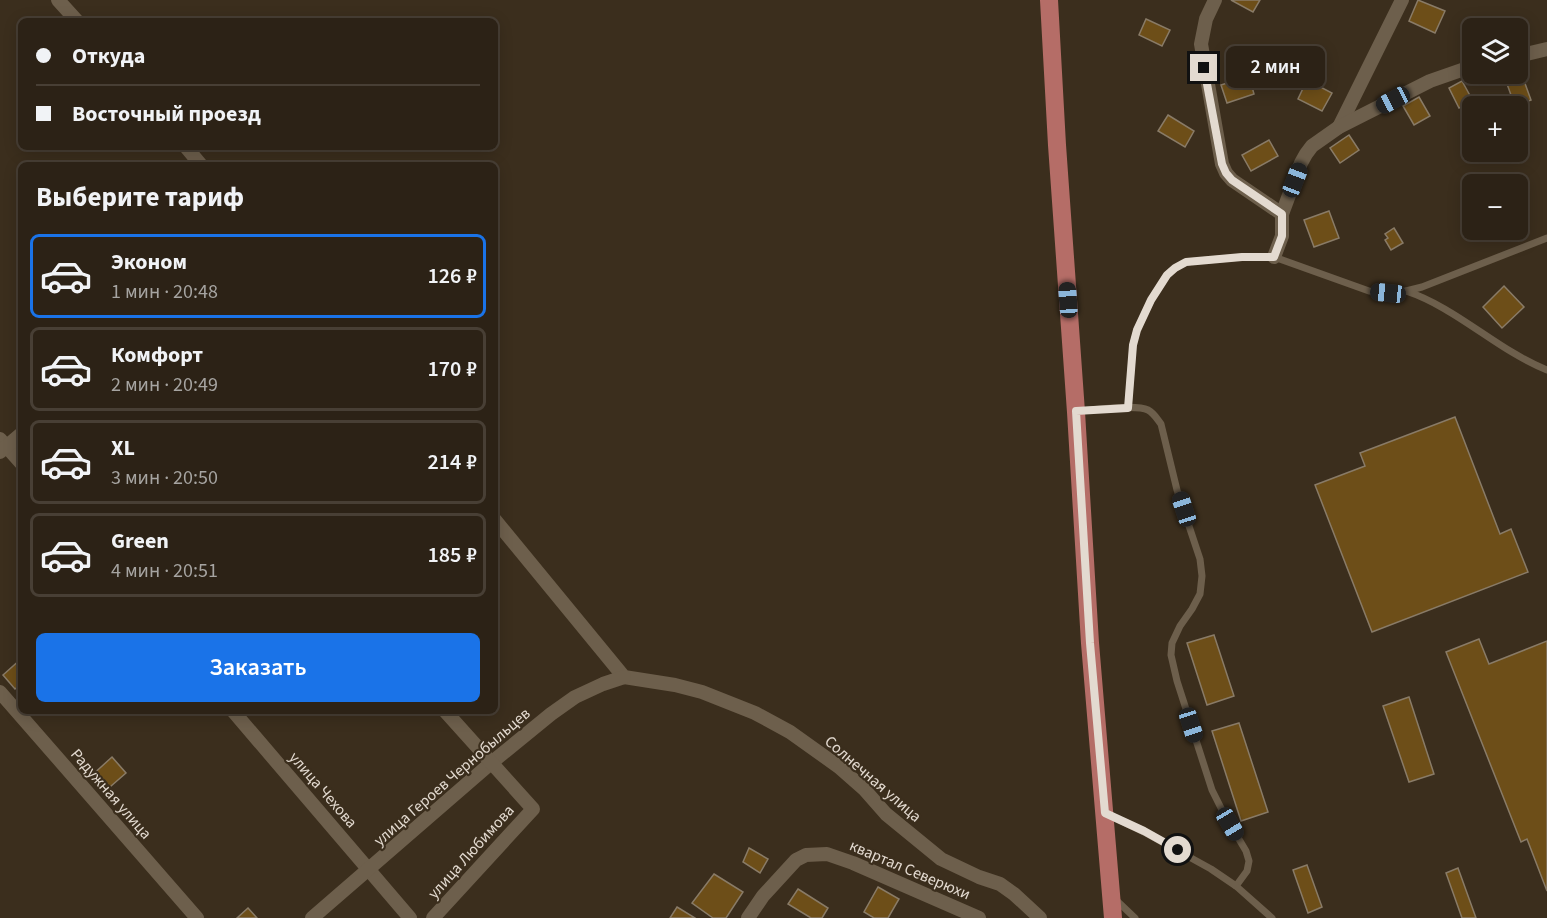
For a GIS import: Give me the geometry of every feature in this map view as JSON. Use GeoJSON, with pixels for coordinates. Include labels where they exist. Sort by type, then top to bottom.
{"type":"FeatureCollection","features":[{"type":"Feature","properties":{"kind":"main road"},"geometry":{"type":"LineString","coordinates":[[1049,0],[1057,156],[1090,643],[1113,918]]}},
{"type":"Feature","properties":{"kind":"street"},"geometry":{"type":"LineString","coordinates":[[58,0],[74,18]]}},
{"type":"Feature","properties":{"kind":"street"},"geometry":{"type":"LineString","coordinates":[[1215,0],[1206,19],[1202,44],[1222,164],[1232,180],[1282,214]]}},
{"type":"Feature","properties":{"kind":"street"},"geometry":{"type":"LineString","coordinates":[[1340,127],[1402,0]]}},
{"type":"Feature","properties":{"kind":"street"},"geometry":{"type":"LineString","coordinates":[[1528,54],[1547,49]]}},
{"type":"Feature","properties":{"kind":"street"},"geometry":{"type":"LineString","coordinates":[[1274,257],[1282,236],[1282,214],[1306,154],[1312,146],[1340,127],[1430,81],[1462,70]]}},
{"type":"Feature","properties":{"kind":"street"},"geometry":{"type":"LineString","coordinates":[[188,150],[198,162]]}},
{"type":"Feature","properties":{"kind":"street"},"geometry":{"type":"LineString","coordinates":[[18,436],[2,446],[18,461]]}},
{"type":"Feature","properties":{"kind":"street"},"geometry":{"type":"LineString","coordinates":[[498,524],[624,677]]}},
{"type":"Feature","properties":{"kind":"street","name":"улица Героев Чернобыльцев"},"geometry":{"type":"LineString","coordinates":[[312,918],[551,714],[574,697],[624,677]]}},
{"type":"Feature","properties":{"kind":"street","name":"Солнечная улица"},"geometry":{"type":"LineString","coordinates":[[624,677],[702,692],[755,714],[790,732],[839,767],[864,789],[886,814],[940,859],[979,878],[1000,884],[1040,918]]}},
{"type":"Feature","properties":{"kind":"street","name":"Радужная улица"},"geometry":{"type":"LineString","coordinates":[[0,692],[18,713]]}},
{"type":"Feature","properties":{"kind":"street","name":"Радужная улица"},"geometry":{"type":"LineString","coordinates":[[19,714],[197,918]]}},
{"type":"Feature","properties":{"kind":"street","name":"улица Чехова"},"geometry":{"type":"LineString","coordinates":[[237,714],[410,918]]}},
{"type":"Feature","properties":{"kind":"street"},"geometry":{"type":"LineString","coordinates":[[448,714],[491,763]]}},
{"type":"Feature","properties":{"kind":"street","name":"улица Любимова"},"geometry":{"type":"LineString","coordinates":[[434,918],[532,809],[491,763]]}},
{"type":"Feature","properties":{"kind":"street","name":"квартал Северюхи"},"geometry":{"type":"LineString","coordinates":[[748,918],[763,896],[796,860],[806,855],[827,854],[979,918]]}},
{"type":"Feature","properties":{"kind":"lane"},"geometry":{"type":"LineString","coordinates":[[1128,408],[1133,345],[1137,330],[1151,300],[1167,275],[1186,262],[1242,257],[1274,257],[1337,281],[1369,291],[1388,293],[1406,291],[1437,281],[1547,238]]}},
{"type":"Feature","properties":{"kind":"lane"},"geometry":{"type":"LineString","coordinates":[[1406,291],[1426,298],[1488,338],[1547,370]]}},
{"type":"Feature","properties":{"kind":"lane"},"geometry":{"type":"LineString","coordinates":[[1076,411],[1147,409],[1156,416],[1161,424],[1177,489],[1200,559],[1202,576],[1200,594],[1180,626],[1172,643],[1171,655],[1177,681],[1212,790],[1246,851],[1249,861],[1247,871],[1236,886]]}},
{"type":"Feature","properties":{"kind":"lane"},"geometry":{"type":"LineString","coordinates":[[1105,813],[1144,831],[1211,869],[1236,886],[1272,918]]}},
{"type":"Feature","properties":{"kind":"lane"},"geometry":{"type":"LineString","coordinates":[[1111,895],[1136,918]]}},
{"type":"Feature","properties":{"kind":"building"},"geometry":{"type":"Polygon","coordinates":[[[1231,0],[1260,0],[1253,12],[1231,0]]]}},
{"type":"Feature","properties":{"kind":"building"},"geometry":{"type":"Polygon","coordinates":[[[1418,0],[1445,11],[1435,33],[1409,21],[1418,0]]]}},
{"type":"Feature","properties":{"kind":"building"},"geometry":{"type":"Polygon","coordinates":[[[1146,19],[1170,30],[1162,46],[1139,35],[1146,19]]]}},
{"type":"Feature","properties":{"kind":"building"},"geometry":{"type":"Polygon","coordinates":[[[1249,76],[1254,94],[1227,103],[1221,85],[1249,76]]]}},
{"type":"Feature","properties":{"kind":"building"},"geometry":{"type":"Polygon","coordinates":[[[1307,80],[1332,93],[1322,111],[1298,99],[1307,80]]]}},
{"type":"Feature","properties":{"kind":"building"},"geometry":{"type":"Polygon","coordinates":[[[1462,81],[1470,96],[1462,96],[1462,106],[1459,108],[1449,88],[1462,81]]]}},
{"type":"Feature","properties":{"kind":"building"},"geometry":{"type":"Polygon","coordinates":[[[1507,84],[1525,84],[1531,100],[1528,101],[1528,96],[1511,96],[1507,84]]]}},
{"type":"Feature","properties":{"kind":"building"},"geometry":{"type":"Polygon","coordinates":[[[1419,97],[1430,116],[1414,125],[1403,106],[1419,97]]]}},
{"type":"Feature","properties":{"kind":"building"},"geometry":{"type":"Polygon","coordinates":[[[1168,115],[1194,131],[1185,147],[1158,131],[1168,115]]]}},
{"type":"Feature","properties":{"kind":"building"},"geometry":{"type":"Polygon","coordinates":[[[1349,135],[1359,150],[1340,163],[1330,148],[1349,135]]]}},
{"type":"Feature","properties":{"kind":"building"},"geometry":{"type":"Polygon","coordinates":[[[1269,140],[1278,156],[1251,171],[1242,155],[1269,140]]]}},
{"type":"Feature","properties":{"kind":"building"},"geometry":{"type":"Polygon","coordinates":[[[1329,211],[1339,238],[1314,247],[1304,220],[1329,211]]]}},
{"type":"Feature","properties":{"kind":"building"},"geometry":{"type":"Polygon","coordinates":[[[1394,228],[1403,243],[1391,250],[1385,240],[1388,238],[1385,234],[1394,228]]]}},
{"type":"Feature","properties":{"kind":"building"},"geometry":{"type":"Polygon","coordinates":[[[1504,286],[1524,307],[1502,328],[1483,307],[1504,286]]]}},
{"type":"Feature","properties":{"kind":"building"},"geometry":{"type":"Polygon","coordinates":[[[1455,417],[1500,534],[1511,529],[1528,572],[1372,632],[1315,485],[1365,466],[1360,453],[1455,417]]]}},
{"type":"Feature","properties":{"kind":"building"},"geometry":{"type":"Polygon","coordinates":[[[1214,635],[1234,696],[1207,705],[1187,643],[1214,635]]]}},
{"type":"Feature","properties":{"kind":"building"},"geometry":{"type":"Polygon","coordinates":[[[1479,639],[1489,664],[1547,641],[1547,891],[1527,839],[1521,842],[1446,652],[1479,639]]]}},
{"type":"Feature","properties":{"kind":"building"},"geometry":{"type":"Polygon","coordinates":[[[18,662],[18,686],[15,689],[3,675],[18,662]]]}},
{"type":"Feature","properties":{"kind":"building"},"geometry":{"type":"Polygon","coordinates":[[[1409,697],[1434,774],[1409,782],[1383,706],[1409,697]]]}},
{"type":"Feature","properties":{"kind":"building"},"geometry":{"type":"Polygon","coordinates":[[[1239,723],[1268,812],[1241,821],[1212,731],[1239,723]]]}},
{"type":"Feature","properties":{"kind":"building"},"geometry":{"type":"Polygon","coordinates":[[[112,757],[126,773],[103,793],[90,777],[112,757]]]}},
{"type":"Feature","properties":{"kind":"building"},"geometry":{"type":"Polygon","coordinates":[[[749,848],[768,859],[760,873],[743,862],[749,848]]]}},
{"type":"Feature","properties":{"kind":"building"},"geometry":{"type":"Polygon","coordinates":[[[1307,865],[1322,907],[1308,913],[1293,870],[1307,865]]]}},
{"type":"Feature","properties":{"kind":"building"},"geometry":{"type":"Polygon","coordinates":[[[1458,868],[1476,918],[1462,918],[1446,873],[1458,868]]]}},
{"type":"Feature","properties":{"kind":"building"},"geometry":{"type":"Polygon","coordinates":[[[714,874],[743,892],[726,918],[713,918],[692,903],[714,874]]]}},
{"type":"Feature","properties":{"kind":"building"},"geometry":{"type":"Polygon","coordinates":[[[878,887],[899,899],[888,918],[874,918],[864,912],[878,887]]]}},
{"type":"Feature","properties":{"kind":"building"},"geometry":{"type":"Polygon","coordinates":[[[798,889],[828,908],[822,918],[811,918],[788,904],[798,889]]]}},
{"type":"Feature","properties":{"kind":"building"},"geometry":{"type":"Polygon","coordinates":[[[677,907],[695,918],[670,918],[677,907]]]}},
{"type":"Feature","properties":{"kind":"building"},"geometry":{"type":"Polygon","coordinates":[[[248,908],[257,918],[237,918],[248,908]]]}},
{"type":"Feature","properties":{"kind":"route"},"geometry":{"type":"LineString","coordinates":[[1178,850],[1105,813],[1090,643],[1076,411],[1128,408],[1133,345],[1137,330],[1151,300],[1167,275],[1175,268],[1186,262],[1242,257],[1274,257],[1282,236],[1282,214],[1232,180],[1226,173],[1222,164],[1204,68]]}}]}
